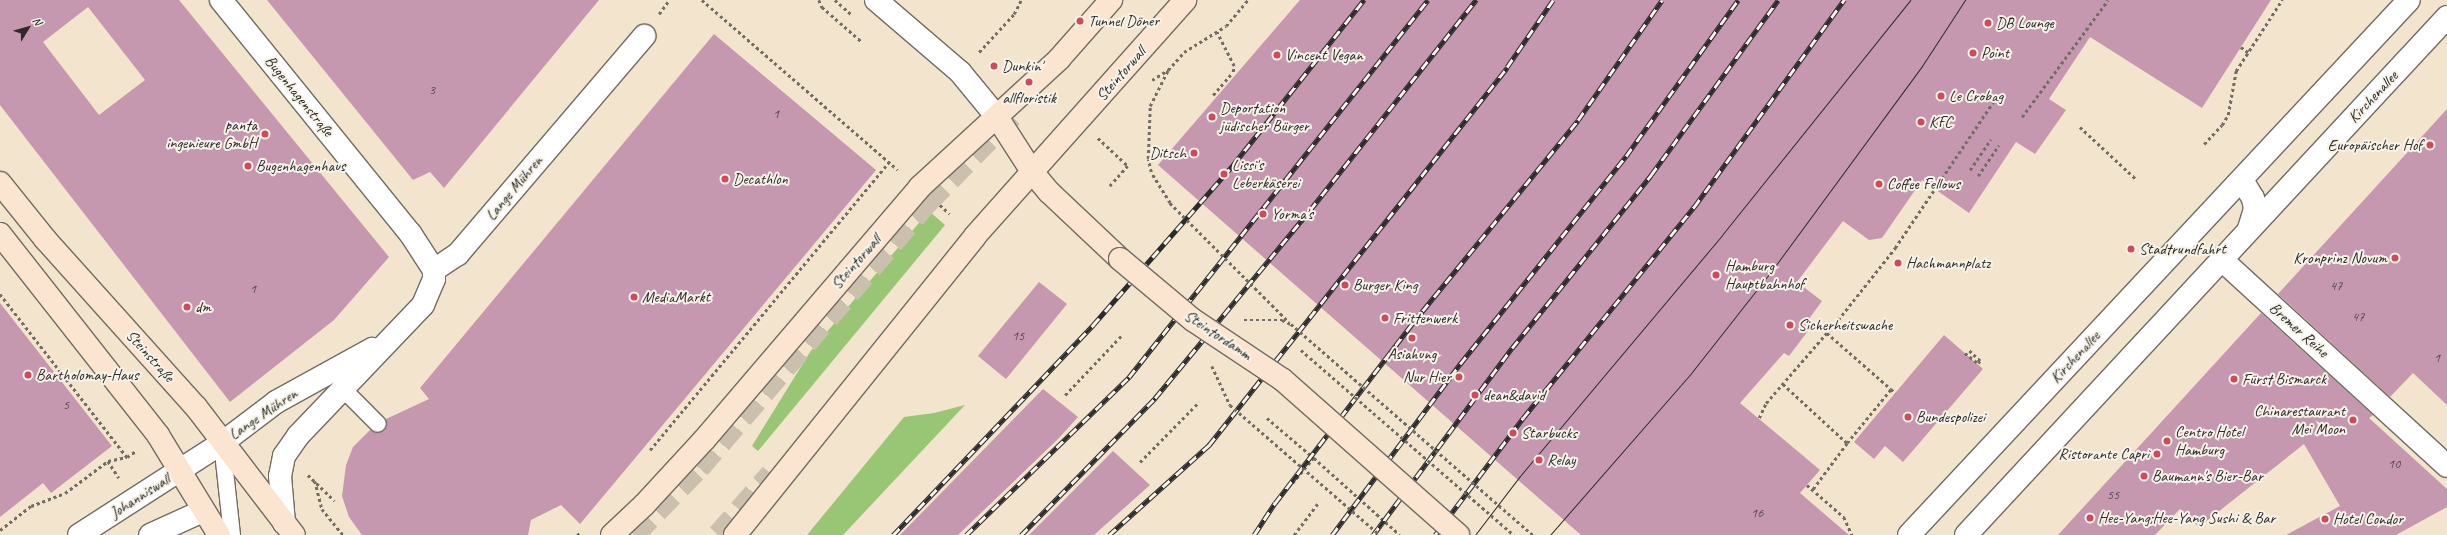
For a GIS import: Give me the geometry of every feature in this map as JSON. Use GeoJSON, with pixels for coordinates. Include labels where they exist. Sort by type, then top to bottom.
{"type":"FeatureCollection","features":[{"type":"Feature","properties":{"kind":"main road","name":"Steintorwall"},"geometry":{"type":"LineString","coordinates":[[612,535],[704,440],[920,187],[1059,59],[1111,0]]}},
{"type":"Feature","properties":{"kind":"main road","name":"Steintorwall"},"geometry":{"type":"LineString","coordinates":[[735,535],[975,236],[1033,173],[1185,0]]}},
{"type":"Feature","properties":{"kind":"main road","name":"Steintordamm"},"geometry":{"type":"LineString","coordinates":[[997,117],[1033,173],[1078,221],[1120,259],[1193,320],[1283,380],[1458,535]]}},
{"type":"Feature","properties":{"kind":"main road","name":"Steinstraße"},"geometry":{"type":"LineString","coordinates":[[0,183],[45,239],[196,407],[289,529]]}},
{"type":"Feature","properties":{"kind":"main road"},"geometry":{"type":"LineString","coordinates":[[0,234],[158,435],[181,470],[219,535]]}},
{"type":"Feature","properties":{"kind":"street","name":"Bugenhagenstraße"},"geometry":{"type":"LineString","coordinates":[[221,0],[410,233],[434,270]]}},
{"type":"Feature","properties":{"kind":"street","name":"Kirchenallee"},"geometry":{"type":"LineString","coordinates":[[1909,535],[2409,0]]}},
{"type":"Feature","properties":{"kind":"street"},"geometry":{"type":"LineString","coordinates":[[877,1],[946,59],[997,117]]}},
{"type":"Feature","properties":{"kind":"street","name":"Kirchenallee"},"geometry":{"type":"LineString","coordinates":[[1966,535],[2085,410],[2221,259],[2447,17]]}},
{"type":"Feature","properties":{"kind":"street","name":"Lange Mühren"},"geometry":{"type":"LineString","coordinates":[[289,529],[280,476],[284,456],[298,436],[423,305],[434,279],[434,270],[458,254],[644,36]]}},
{"type":"Feature","properties":{"kind":"street","name":"Kirchenallee"},"geometry":{"type":"LineString","coordinates":[[2242,180],[2253,198],[2255,209],[2249,229]]}},
{"type":"Feature","properties":{"kind":"street","name":"Bremer Reihe"},"geometry":{"type":"LineString","coordinates":[[2221,259],[2447,466]]}},
{"type":"Feature","properties":{"kind":"street","name":"Lange Mühren"},"geometry":{"type":"LineString","coordinates":[[181,470],[276,402],[390,339]]}},
{"type":"Feature","properties":{"kind":"street","name":"Johanniswall"},"geometry":{"type":"LineString","coordinates":[[79,535],[181,470]]}},
{"type":"Feature","properties":{"kind":"street"},"geometry":{"type":"LineString","coordinates":[[150,535],[204,511]]}},
{"type":"Feature","properties":{"kind":"lane"},"geometry":{"type":"LineString","coordinates":[[343,389],[378,424]]}},
{"type":"Feature","properties":{"kind":"lane"},"geometry":{"type":"LineString","coordinates":[[222,442],[232,535]]}},
{"type":"Feature","properties":{"kind":"path"},"geometry":{"type":"LineString","coordinates":[[650,450],[889,162],[702,0]]}},
{"type":"Feature","properties":{"kind":"path"},"geometry":{"type":"LineString","coordinates":[[819,0],[822,7],[861,41]]}},
{"type":"Feature","properties":{"kind":"path"},"geometry":{"type":"LineString","coordinates":[[835,0],[856,18]]}},
{"type":"Feature","properties":{"kind":"path"},"geometry":{"type":"LineString","coordinates":[[975,56],[1014,14],[1021,0]]}},
{"type":"Feature","properties":{"kind":"path"},"geometry":{"type":"LineString","coordinates":[[1248,0],[1231,22],[1184,52],[1168,70],[1150,106],[1148,159],[1151,172],[1170,203],[1291,324],[1533,535]]}},
{"type":"Feature","properties":{"kind":"path"},"geometry":{"type":"LineString","coordinates":[[2022,117],[2108,0]]}},
{"type":"Feature","properties":{"kind":"path"},"geometry":{"type":"LineString","coordinates":[[2204,144],[2222,125],[2228,115],[2231,88],[2236,71],[2282,0]]}},
{"type":"Feature","properties":{"kind":"path"},"geometry":{"type":"LineString","coordinates":[[1213,95],[1233,72],[1234,66],[1217,32]]}},
{"type":"Feature","properties":{"kind":"path"},"geometry":{"type":"LineString","coordinates":[[2241,47],[2248,52]]}},
{"type":"Feature","properties":{"kind":"path"},"geometry":{"type":"LineString","coordinates":[[1759,418],[1766,403],[1827,333],[1895,248],[1995,98]]}},
{"type":"Feature","properties":{"kind":"path"},"geometry":{"type":"LineString","coordinates":[[2080,127],[2136,179]]}},
{"type":"Feature","properties":{"kind":"path"},"geometry":{"type":"LineString","coordinates":[[1097,137],[1128,166],[1110,186]]}},
{"type":"Feature","properties":{"kind":"path"},"geometry":{"type":"LineString","coordinates":[[1970,170],[1991,139]]}},
{"type":"Feature","properties":{"kind":"path"},"geometry":{"type":"LineString","coordinates":[[1978,176],[1999,145]]}},
{"type":"Feature","properties":{"kind":"path"},"geometry":{"type":"LineString","coordinates":[[938,203],[950,214]]}},
{"type":"Feature","properties":{"kind":"path"},"geometry":{"type":"LineString","coordinates":[[0,294],[127,457]]}},
{"type":"Feature","properties":{"kind":"path"},"geometry":{"type":"LineString","coordinates":[[1238,320],[1282,320],[1291,324]]}},
{"type":"Feature","properties":{"kind":"path"},"geometry":{"type":"LineString","coordinates":[[1827,333],[1895,393]]}},
{"type":"Feature","properties":{"kind":"path"},"geometry":{"type":"LineString","coordinates":[[1065,395],[1122,335]]}},
{"type":"Feature","properties":{"kind":"path"},"geometry":{"type":"LineString","coordinates":[[1301,350],[1514,535]]}},
{"type":"Feature","properties":{"kind":"path"},"geometry":{"type":"LineString","coordinates":[[1965,353],[1978,363],[1980,361],[1968,350]]}},
{"type":"Feature","properties":{"kind":"path"},"geometry":{"type":"LineString","coordinates":[[1209,361],[1223,395],[1230,405],[1380,535]]}},
{"type":"Feature","properties":{"kind":"path"},"geometry":{"type":"LineString","coordinates":[[1783,384],[1847,443]]}},
{"type":"Feature","properties":{"kind":"path"},"geometry":{"type":"LineString","coordinates":[[1813,490],[1847,443],[1891,389]]}},
{"type":"Feature","properties":{"kind":"path"},"geometry":{"type":"LineString","coordinates":[[1140,462],[1187,416],[1199,402]]}},
{"type":"Feature","properties":{"kind":"path"},"geometry":{"type":"LineString","coordinates":[[1267,418],[1400,535]]}},
{"type":"Feature","properties":{"kind":"path"},"geometry":{"type":"LineString","coordinates":[[1293,483],[1314,458]]}},
{"type":"Feature","properties":{"kind":"path"},"geometry":{"type":"LineString","coordinates":[[0,530],[31,506],[65,493],[108,461]]}},
{"type":"Feature","properties":{"kind":"path"},"geometry":{"type":"LineString","coordinates":[[335,501],[314,480],[322,509],[342,535]]}},
{"type":"Feature","properties":{"kind":"path"},"geometry":{"type":"LineString","coordinates":[[1807,485],[1844,517],[1852,535]]}},
{"type":"Feature","properties":{"kind":"path"},"geometry":{"type":"LineString","coordinates":[[1294,535],[1318,504]]}},
{"type":"Feature","properties":{"kind":"green space"},"geometry":{"type":"Polygon","coordinates":[[[929,211],[945,225],[758,451],[752,446],[810,352],[929,211]]]}},
{"type":"Feature","properties":{"kind":"green space"},"geometry":{"type":"Polygon","coordinates":[[[965,405],[843,535],[807,535],[904,417],[934,413],[965,405]]]}},
{"type":"Feature","properties":{"kind":"building"},"geometry":{"type":"Polygon","coordinates":[[[0,0],[179,0],[389,257],[334,320],[230,402],[0,105],[0,0]],[[88,7],[43,42],[99,115],[145,80],[88,7]]]}},
{"type":"Feature","properties":{"kind":"building"},"geometry":{"type":"Polygon","coordinates":[[[267,0],[599,0],[444,188],[430,172],[413,180],[267,0]]]}},
{"type":"Feature","properties":{"kind":"building","name":"Hamburg Hauptbahnhof"},"geometry":{"type":"Polygon","coordinates":[[[1300,0],[2271,0],[2202,108],[2090,37],[2049,99],[2066,110],[2035,154],[2016,142],[1969,213],[1922,180],[1882,238],[1869,240],[1843,221],[1797,282],[1822,301],[1806,323],[1811,327],[1789,356],[1784,353],[1740,403],[1820,470],[1800,493],[1849,535],[1581,535],[1158,165],[1300,0]]]}},
{"type":"Feature","properties":{"kind":"building","name":"MediaMarkt"},"geometry":{"type":"Polygon","coordinates":[[[714,34],[876,170],[580,524],[561,505],[531,520],[528,535],[362,535],[349,517],[342,496],[346,465],[353,447],[370,430],[376,433],[384,431],[387,426],[386,419],[429,399],[420,388],[714,34]]]}},
{"type":"Feature","properties":{"kind":"building"},"geometry":{"type":"Polygon","coordinates":[[[2447,109],[2447,405],[2413,373],[2390,397],[2278,294],[2447,109]]]}},
{"type":"Feature","properties":{"kind":"building"},"geometry":{"type":"Polygon","coordinates":[[[1039,282],[1067,304],[1006,379],[978,356],[1039,282]]]}},
{"type":"Feature","properties":{"kind":"building","name":"Bartholomay-Haus"},"geometry":{"type":"Polygon","coordinates":[[[0,303],[112,446],[51,493],[43,483],[0,517],[0,303]]]}},
{"type":"Feature","properties":{"kind":"building"},"geometry":{"type":"Polygon","coordinates":[[[2261,313],[2373,415],[2369,418],[2447,489],[2447,507],[2396,535],[2286,535],[2340,506],[2304,444],[2199,527],[2180,509],[2155,535],[2058,535],[2261,313]]]}},
{"type":"Feature","properties":{"kind":"building","name":"Bundespolizei"},"geometry":{"type":"Polygon","coordinates":[[[1944,335],[1983,369],[1903,462],[1885,446],[1874,459],[1854,442],[1944,335]]]}},
{"type":"Feature","properties":{"kind":"building"},"geometry":{"type":"Polygon","coordinates":[[[1043,389],[1078,417],[1059,438],[958,535],[900,535],[1043,389]]]}},
{"type":"Feature","properties":{"kind":"building"},"geometry":{"type":"Polygon","coordinates":[[[1113,451],[1150,485],[1094,535],[1029,535],[1113,451]]]}},
{"type":"Feature","properties":{"kind":"tunnel"},"geometry":{"type":"LineString","coordinates":[[634,535],[699,468],[927,203],[1015,113]]}},
{"type":"Feature","properties":{"kind":"tunnel"},"geometry":{"type":"LineString","coordinates":[[718,535],[771,474]]}},
{"type":"Feature","properties":{"kind":"tram line"},"geometry":{"type":"LineString","coordinates":[[1475,535],[1520,476],[1722,235],[1910,0]]}},
{"type":"Feature","properties":{"kind":"tram line"},"geometry":{"type":"LineString","coordinates":[[1550,535],[1692,372],[1770,273],[1922,66],[1965,0]]}},
{"type":"Feature","properties":{"kind":"railway"},"geometry":{"type":"LineString","coordinates":[[893,535],[1093,325],[1233,165],[1364,0]]}},
{"type":"Feature","properties":{"kind":"railway"},"geometry":{"type":"LineString","coordinates":[[966,535],[1129,377],[1428,0]]}},
{"type":"Feature","properties":{"kind":"railway"},"geometry":{"type":"LineString","coordinates":[[1021,535],[1155,398],[1310,210],[1476,0]]}},
{"type":"Feature","properties":{"kind":"railway"},"geometry":{"type":"LineString","coordinates":[[1109,535],[1209,445],[1507,67],[1553,0]]}},
{"type":"Feature","properties":{"kind":"railway"},"geometry":{"type":"LineString","coordinates":[[1254,535],[1275,503],[1411,325],[1578,120],[1662,0]]}},
{"type":"Feature","properties":{"kind":"railway"},"geometry":{"type":"LineString","coordinates":[[1332,535],[1460,364],[1626,156],[1738,0]]}},
{"type":"Feature","properties":{"kind":"railway"},"geometry":{"type":"LineString","coordinates":[[1373,535],[1512,348],[1651,175],[1778,0]]}},
{"type":"Feature","properties":{"kind":"railway"},"geometry":{"type":"LineString","coordinates":[[1435,535],[1523,418],[1694,207],[1844,0]]}},
{"type":"Feature","properties":{"kind":"place","name":"Tunnel Döner"},"geometry":{"type":"Point","coordinates":[1080,21]}},
{"type":"Feature","properties":{"kind":"place","name":"DB Lounge"},"geometry":{"type":"Point","coordinates":[1988,23]}},
{"type":"Feature","properties":{"kind":"place","name":"Point"},"geometry":{"type":"Point","coordinates":[1973,53]}},
{"type":"Feature","properties":{"kind":"place","name":"Vincent Vegan"},"geometry":{"type":"Point","coordinates":[1277,55]}},
{"type":"Feature","properties":{"kind":"place","name":"Dunkin'"},"geometry":{"type":"Point","coordinates":[994,66]}},
{"type":"Feature","properties":{"kind":"place","name":"allfloristik"},"geometry":{"type":"Point","coordinates":[1029,82]}},
{"type":"Feature","properties":{"kind":"place","name":"Le Crobag"},"geometry":{"type":"Point","coordinates":[1941,96]}},
{"type":"Feature","properties":{"kind":"place","name":"Deportation jüdischer Bürger"},"geometry":{"type":"Point","coordinates":[1212,117]}},
{"type":"Feature","properties":{"kind":"place","name":"KFC"},"geometry":{"type":"Point","coordinates":[1921,122]}},
{"type":"Feature","properties":{"kind":"place","name":"panta ingenieure GmbH"},"geometry":{"type":"Point","coordinates":[265,134]}},
{"type":"Feature","properties":{"kind":"place","name":"Europäischer Hof"},"geometry":{"type":"Point","coordinates":[2430,145]}},
{"type":"Feature","properties":{"kind":"place","name":"Ditsch"},"geometry":{"type":"Point","coordinates":[1194,153]}},
{"type":"Feature","properties":{"kind":"place","name":"Bugenhagenhaus"},"geometry":{"type":"Point","coordinates":[248,166]}},
{"type":"Feature","properties":{"kind":"place","name":"Lissi's Leberkäserei"},"geometry":{"type":"Point","coordinates":[1224,174]}},
{"type":"Feature","properties":{"kind":"place","name":"Decathlon"},"geometry":{"type":"Point","coordinates":[725,179]}},
{"type":"Feature","properties":{"kind":"place","name":"Coffee Fellows"},"geometry":{"type":"Point","coordinates":[1879,184]}},
{"type":"Feature","properties":{"kind":"place","name":"Yorma's"},"geometry":{"type":"Point","coordinates":[1263,214]}},
{"type":"Feature","properties":{"kind":"place","name":"Stadtrundfahrt"},"geometry":{"type":"Point","coordinates":[2131,249]}},
{"type":"Feature","properties":{"kind":"place","name":"Kronprinz Novum"},"geometry":{"type":"Point","coordinates":[2395,258]}},
{"type":"Feature","properties":{"kind":"place","name":"Hachmannplatz"},"geometry":{"type":"Point","coordinates":[1898,263]}},
{"type":"Feature","properties":{"kind":"place","name":"Hamburg Hauptbahnhof"},"geometry":{"type":"Point","coordinates":[1716,275]}},
{"type":"Feature","properties":{"kind":"place","name":"Burger King"},"geometry":{"type":"Point","coordinates":[1345,285]}},
{"type":"Feature","properties":{"kind":"place","name":"MediaMarkt"},"geometry":{"type":"Point","coordinates":[634,297]}},
{"type":"Feature","properties":{"kind":"place","name":"dm"},"geometry":{"type":"Point","coordinates":[187,307]}},
{"type":"Feature","properties":{"kind":"place","name":"Frittenwerk"},"geometry":{"type":"Point","coordinates":[1385,318]}},
{"type":"Feature","properties":{"kind":"place","name":"Sicherheitswache"},"geometry":{"type":"Point","coordinates":[1790,325]}},
{"type":"Feature","properties":{"kind":"place","name":"Asiahung"},"geometry":{"type":"Point","coordinates":[1412,338]}},
{"type":"Feature","properties":{"kind":"place","name":"Bartholomay-Haus"},"geometry":{"type":"Point","coordinates":[28,375]}},
{"type":"Feature","properties":{"kind":"place","name":"Nur Hier"},"geometry":{"type":"Point","coordinates":[1459,377]}},
{"type":"Feature","properties":{"kind":"place","name":"Fürst Bismarck"},"geometry":{"type":"Point","coordinates":[2234,379]}},
{"type":"Feature","properties":{"kind":"place","name":"dean&david"},"geometry":{"type":"Point","coordinates":[1475,395]}},
{"type":"Feature","properties":{"kind":"place","name":"Bundespolizei"},"geometry":{"type":"Point","coordinates":[1908,417]}},
{"type":"Feature","properties":{"kind":"place","name":"Chinarestaurant Mei Moon"},"geometry":{"type":"Point","coordinates":[2353,420]}},
{"type":"Feature","properties":{"kind":"place","name":"Starbucks"},"geometry":{"type":"Point","coordinates":[1513,433]}},
{"type":"Feature","properties":{"kind":"place","name":"Centro Hotel Hamburg"},"geometry":{"type":"Point","coordinates":[2167,441]}},
{"type":"Feature","properties":{"kind":"place","name":"Ristorante Capri"},"geometry":{"type":"Point","coordinates":[2157,454]}},
{"type":"Feature","properties":{"kind":"place","name":"Relay"},"geometry":{"type":"Point","coordinates":[1539,460]}},
{"type":"Feature","properties":{"kind":"place","name":"Baumann's Bier-Bar"},"geometry":{"type":"Point","coordinates":[2144,476]}},
{"type":"Feature","properties":{"kind":"place","name":"Hee-Yang;Hee-Yang Sushi & Bar"},"geometry":{"type":"Point","coordinates":[2090,518]}},
{"type":"Feature","properties":{"kind":"place","name":"Hotel Condor"},"geometry":{"type":"Point","coordinates":[2325,519]}}]}
